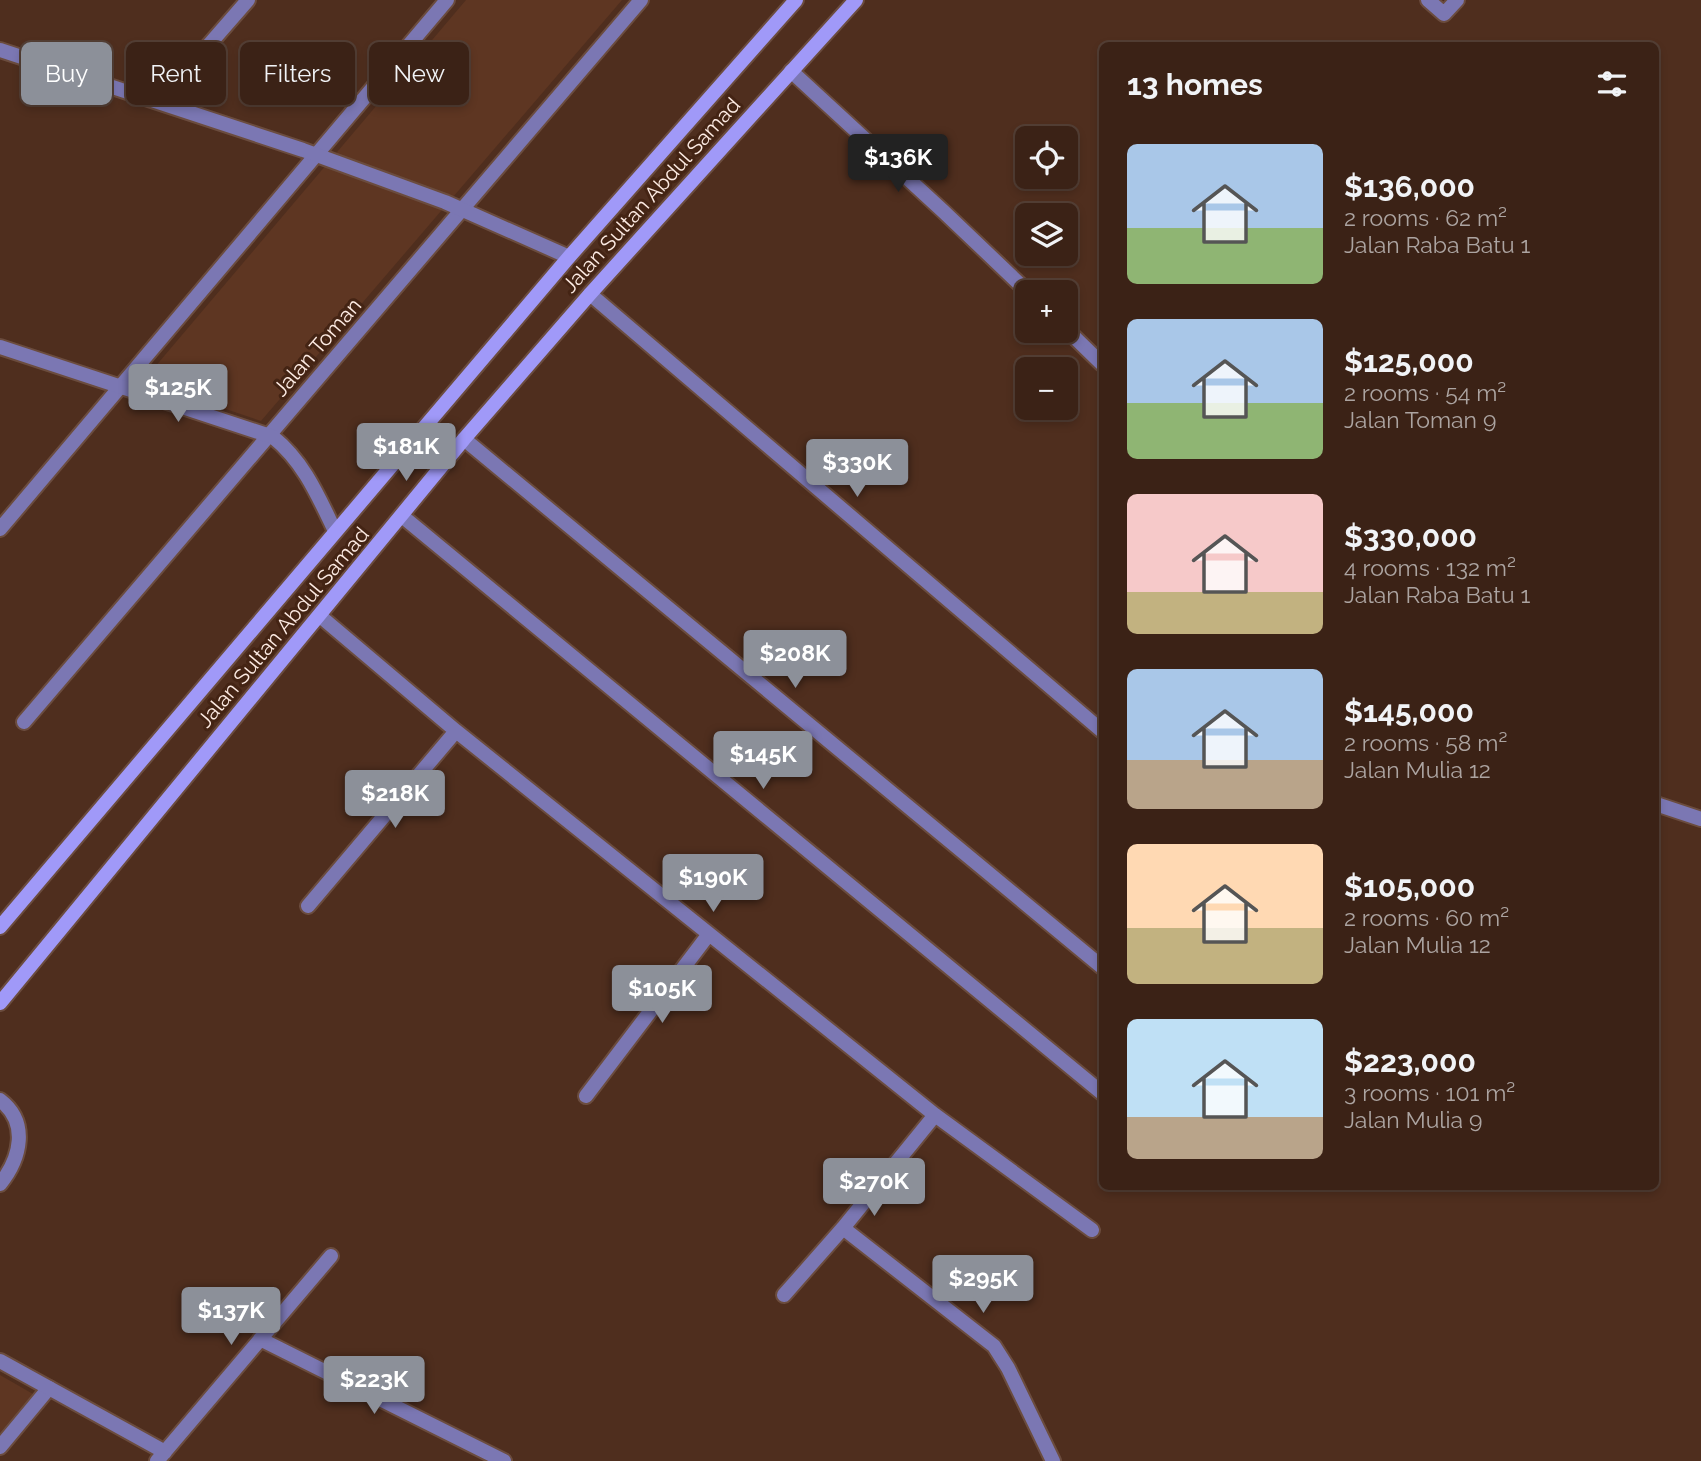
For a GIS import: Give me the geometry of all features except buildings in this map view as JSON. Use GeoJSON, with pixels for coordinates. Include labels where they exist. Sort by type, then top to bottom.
{"type":"FeatureCollection","features":[{"type":"Feature","properties":{"kind":"main road","name":"Jalan Sultan Abdul Samad"},"geometry":{"type":"LineString","coordinates":[[0,927],[569,257],[796,0]]}},
{"type":"Feature","properties":{"kind":"main road","name":"Jalan Sultan Abdul Samad"},"geometry":{"type":"LineString","coordinates":[[0,1003],[464,439],[590,294],[856,0]]}},
{"type":"Feature","properties":{"kind":"street"},"geometry":{"type":"LineString","coordinates":[[211,42],[248,0]]}},
{"type":"Feature","properties":{"kind":"street"},"geometry":{"type":"LineString","coordinates":[[0,529],[447,0]]}},
{"type":"Feature","properties":{"kind":"street","name":"Jalan Toman"},"geometry":{"type":"LineString","coordinates":[[24,722],[641,0]]}},
{"type":"Feature","properties":{"kind":"street"},"geometry":{"type":"LineString","coordinates":[[1428,0],[1444,14],[1457,0]]}},
{"type":"Feature","properties":{"kind":"street"},"geometry":{"type":"LineString","coordinates":[[0,50],[126,90]]}},
{"type":"Feature","properties":{"kind":"street"},"geometry":{"type":"LineString","coordinates":[[791,71],[1015,280]]}},
{"type":"Feature","properties":{"kind":"street"},"geometry":{"type":"LineString","coordinates":[[172,105],[316,154],[462,210],[569,257]]}},
{"type":"Feature","properties":{"kind":"street"},"geometry":{"type":"LineString","coordinates":[[590,294],[1099,728]]}},
{"type":"Feature","properties":{"kind":"street"},"geometry":{"type":"LineString","coordinates":[[1078,341],[1099,362]]}},
{"type":"Feature","properties":{"kind":"street"},"geometry":{"type":"LineString","coordinates":[[0,347],[268,436],[288,449],[300,464],[335,531]]}},
{"type":"Feature","properties":{"kind":"street"},"geometry":{"type":"LineString","coordinates":[[464,439],[1099,965]]}},
{"type":"Feature","properties":{"kind":"street"},"geometry":{"type":"LineString","coordinates":[[402,516],[1099,1091]]}},
{"type":"Feature","properties":{"kind":"street"},"geometry":{"type":"LineString","coordinates":[[320,616],[456,731],[935,1115],[1092,1230]]}},
{"type":"Feature","properties":{"kind":"street"},"geometry":{"type":"LineString","coordinates":[[308,906],[456,731]]}},
{"type":"Feature","properties":{"kind":"street"},"geometry":{"type":"LineString","coordinates":[[1659,805],[1701,818]]}},
{"type":"Feature","properties":{"kind":"street"},"geometry":{"type":"LineString","coordinates":[[586,1096],[709,934]]}},
{"type":"Feature","properties":{"kind":"street"},"geometry":{"type":"LineString","coordinates":[[0,1100],[9,1107],[16,1119],[20,1136],[9,1172],[0,1184]]}},
{"type":"Feature","properties":{"kind":"street"},"geometry":{"type":"LineString","coordinates":[[784,1295],[843,1228],[935,1115]]}},
{"type":"Feature","properties":{"kind":"street"},"geometry":{"type":"LineString","coordinates":[[843,1228],[994,1346],[1008,1368],[1052,1461]]}},
{"type":"Feature","properties":{"kind":"street"},"geometry":{"type":"LineString","coordinates":[[0,1361],[161,1457],[331,1256]]}},
{"type":"Feature","properties":{"kind":"street"},"geometry":{"type":"LineString","coordinates":[[260,1339],[504,1461]]}},
{"type":"Feature","properties":{"kind":"street"},"geometry":{"type":"LineString","coordinates":[[0,1447],[49,1388]]}},
{"type":"Feature","properties":{"kind":"shaded area"},"geometry":{"type":"Polygon","coordinates":[[[466,0],[622,0],[261,421],[143,381],[377,105],[469,105],[469,42],[430,42],[466,0]]]}},
{"type":"Feature","properties":{"kind":"shaded area"},"geometry":{"type":"Polygon","coordinates":[[[0,1375],[33,1394],[0,1433],[0,1375]]]}}]}
